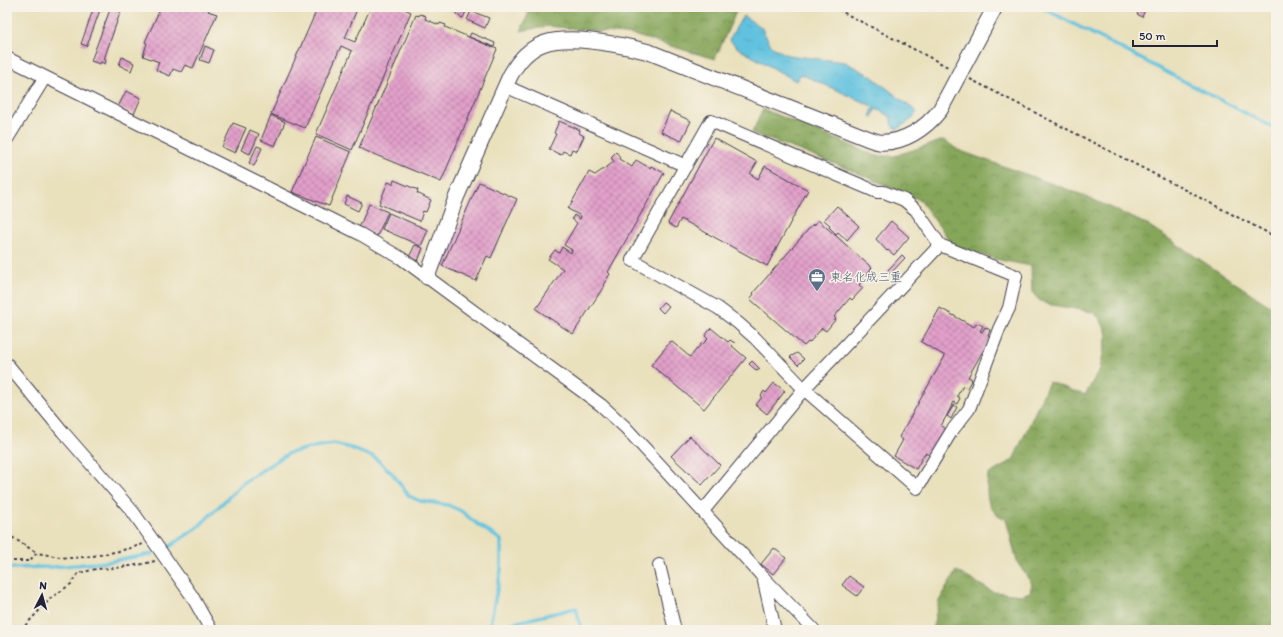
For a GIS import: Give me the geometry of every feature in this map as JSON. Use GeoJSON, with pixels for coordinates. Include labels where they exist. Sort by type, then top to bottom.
{"type":"FeatureCollection","features":[{"type":"Feature","properties":{"kind":"street"},"geometry":{"type":"LineString","coordinates":[[427,277],[456,198],[505,86],[519,61],[540,45],[558,39],[572,39],[614,44],[649,52],[670,59],[864,137],[879,142],[891,141],[905,137],[925,127],[940,110],[995,7]]}},
{"type":"Feature","properties":{"kind":"street"},"geometry":{"type":"LineString","coordinates":[[7,58],[360,234],[401,258],[601,405],[625,427],[763,577],[814,630]]}},
{"type":"Feature","properties":{"kind":"street"},"geometry":{"type":"LineString","coordinates":[[7,139],[45,76]]}},
{"type":"Feature","properties":{"kind":"street"},"geometry":{"type":"LineString","coordinates":[[505,86],[686,166]]}},
{"type":"Feature","properties":{"kind":"street"},"geometry":{"type":"LineString","coordinates":[[711,121],[877,192],[884,192],[904,200],[921,215],[940,245],[1016,276],[1009,308],[999,329],[969,409],[951,432],[917,488],[804,389],[755,338],[738,323],[718,308],[632,260],[711,121]]}},
{"type":"Feature","properties":{"kind":"street"},"geometry":{"type":"LineString","coordinates":[[703,511],[804,389],[940,245]]}},
{"type":"Feature","properties":{"kind":"street"},"geometry":{"type":"LineString","coordinates":[[7,364],[63,432],[133,512],[192,596],[211,630]]}},
{"type":"Feature","properties":{"kind":"street"},"geometry":{"type":"LineString","coordinates":[[659,565],[675,630]]}},
{"type":"Feature","properties":{"kind":"street"},"geometry":{"type":"LineString","coordinates":[[763,577],[775,630]]}},
{"type":"Feature","properties":{"kind":"path"},"geometry":{"type":"LineString","coordinates":[[833,7],[1276,237]]}},
{"type":"Feature","properties":{"kind":"path"},"geometry":{"type":"LineString","coordinates":[[7,534],[37,553],[68,558],[119,551],[153,540]]}},
{"type":"Feature","properties":{"kind":"path"},"geometry":{"type":"LineString","coordinates":[[7,561],[29,561],[34,558],[37,553]]}},
{"type":"Feature","properties":{"kind":"path"},"geometry":{"type":"LineString","coordinates":[[20,630],[51,598],[71,584],[78,572],[143,564],[165,556]]}},
{"type":"Feature","properties":{"kind":"green space"},"geometry":{"type":"Polygon","coordinates":[[[514,7],[692,7],[736,12],[715,59],[633,35],[548,26],[521,31],[529,12],[514,7]]]}},
{"type":"Feature","properties":{"kind":"green space"},"geometry":{"type":"Polygon","coordinates":[[[763,109],[877,156],[894,156],[944,140],[958,150],[1083,195],[1148,225],[1276,310],[1276,630],[932,630],[939,601],[956,571],[993,592],[1022,595],[1030,592],[1032,584],[1017,562],[1006,519],[999,516],[994,511],[988,501],[988,475],[1013,460],[1049,382],[1085,395],[1100,369],[1107,334],[1100,318],[1092,312],[1047,304],[1039,300],[1032,292],[1031,266],[995,259],[953,245],[920,200],[846,168],[752,133],[763,109]]]}},
{"type":"Feature","properties":{"kind":"water"},"geometry":{"type":"Polygon","coordinates":[[[743,16],[761,27],[772,47],[787,55],[845,62],[871,76],[917,112],[911,120],[897,129],[892,126],[890,116],[876,109],[872,117],[870,116],[874,107],[801,74],[796,81],[739,49],[729,40],[743,16]]]}},
{"type":"Feature","properties":{"kind":"building"},"geometry":{"type":"Polygon","coordinates":[[[94,7],[105,7],[104,11],[100,10],[87,46],[81,44],[94,7]]]}},
{"type":"Feature","properties":{"kind":"building"},"geometry":{"type":"Polygon","coordinates":[[[111,7],[122,7],[104,59],[106,60],[105,64],[101,62],[100,64],[91,61],[111,7]]]}},
{"type":"Feature","properties":{"kind":"building"},"geometry":{"type":"Polygon","coordinates":[[[161,7],[210,7],[208,11],[217,14],[193,68],[185,65],[181,72],[173,69],[170,76],[156,70],[159,62],[143,56],[147,43],[145,42],[161,7]]]}},
{"type":"Feature","properties":{"kind":"building"},"geometry":{"type":"Polygon","coordinates":[[[318,7],[358,7],[345,38],[355,42],[371,7],[400,7],[411,12],[352,150],[316,134],[352,51],[341,46],[305,128],[271,114],[318,7]]]}},
{"type":"Feature","properties":{"kind":"building"},"geometry":{"type":"Polygon","coordinates":[[[442,7],[468,7],[463,18],[456,15],[457,13],[442,7]]]}},
{"type":"Feature","properties":{"kind":"building"},"geometry":{"type":"Polygon","coordinates":[[[1140,7],[1145,10],[1142,17],[1137,14],[1140,7]]]}},
{"type":"Feature","properties":{"kind":"building"},"geometry":{"type":"Polygon","coordinates":[[[471,11],[489,18],[485,28],[467,20],[471,11]]]}},
{"type":"Feature","properties":{"kind":"building"},"geometry":{"type":"Polygon","coordinates":[[[420,14],[426,16],[425,19],[439,25],[440,23],[446,25],[445,27],[497,49],[441,182],[359,148],[416,15],[419,16],[420,14]]]}},
{"type":"Feature","properties":{"kind":"building"},"geometry":{"type":"Polygon","coordinates":[[[471,33],[495,43],[494,47],[469,37],[471,33]]]}},
{"type":"Feature","properties":{"kind":"building"},"geometry":{"type":"Polygon","coordinates":[[[205,46],[214,50],[209,63],[200,60],[205,46]]]}},
{"type":"Feature","properties":{"kind":"building"},"geometry":{"type":"Polygon","coordinates":[[[122,57],[134,63],[131,71],[119,65],[122,57]]]}},
{"type":"Feature","properties":{"kind":"building"},"geometry":{"type":"Polygon","coordinates":[[[126,91],[141,98],[134,114],[118,107],[126,91]]]}},
{"type":"Feature","properties":{"kind":"building"},"geometry":{"type":"Polygon","coordinates":[[[670,111],[691,121],[681,141],[661,132],[670,111]]]}},
{"type":"Feature","properties":{"kind":"building"},"geometry":{"type":"Polygon","coordinates":[[[271,115],[285,122],[275,146],[261,140],[271,115]]]}},
{"type":"Feature","properties":{"kind":"building"},"geometry":{"type":"Polygon","coordinates":[[[559,121],[580,130],[579,133],[584,136],[577,151],[572,149],[570,154],[563,151],[561,155],[549,149],[556,134],[554,133],[559,121]]]}},
{"type":"Feature","properties":{"kind":"building"},"geometry":{"type":"Polygon","coordinates":[[[233,123],[246,128],[235,153],[222,147],[233,123]]]}},
{"type":"Feature","properties":{"kind":"building"},"geometry":{"type":"Polygon","coordinates":[[[250,130],[259,134],[250,154],[241,150],[250,130]]]}},
{"type":"Feature","properties":{"kind":"building"},"geometry":{"type":"Polygon","coordinates":[[[316,137],[351,152],[329,206],[292,192],[316,137]]]}},
{"type":"Feature","properties":{"kind":"building"},"geometry":{"type":"Polygon","coordinates":[[[714,138],[757,162],[750,174],[758,179],[765,166],[808,190],[767,266],[681,219],[676,228],[668,223],[714,138]]]}},
{"type":"Feature","properties":{"kind":"building"},"geometry":{"type":"Polygon","coordinates":[[[257,146],[262,148],[254,166],[249,163],[257,146]]]}},
{"type":"Feature","properties":{"kind":"building"},"geometry":{"type":"Polygon","coordinates":[[[616,152],[620,157],[619,159],[632,167],[636,160],[650,168],[651,166],[664,173],[608,272],[610,274],[603,285],[604,286],[573,334],[536,309],[563,269],[548,259],[555,250],[559,253],[562,247],[571,253],[572,250],[564,245],[577,223],[572,219],[574,215],[580,219],[581,216],[568,209],[589,172],[595,175],[614,162],[611,157],[616,152]]]}},
{"type":"Feature","properties":{"kind":"building"},"geometry":{"type":"Polygon","coordinates":[[[394,180],[418,190],[417,193],[431,200],[426,212],[423,211],[420,221],[379,204],[388,182],[393,184],[394,180]]]}},
{"type":"Feature","properties":{"kind":"building"},"geometry":{"type":"Polygon","coordinates":[[[479,182],[517,199],[491,258],[487,256],[476,281],[442,266],[479,182]]]}},
{"type":"Feature","properties":{"kind":"building"},"geometry":{"type":"Polygon","coordinates":[[[347,196],[362,203],[358,211],[344,204],[347,196]]]}},
{"type":"Feature","properties":{"kind":"building"},"geometry":{"type":"Polygon","coordinates":[[[369,204],[388,212],[377,236],[359,228],[369,204]]]}},
{"type":"Feature","properties":{"kind":"building"},"geometry":{"type":"Polygon","coordinates":[[[837,206],[859,226],[847,240],[838,232],[836,234],[829,227],[830,225],[824,220],[837,206]]]}},
{"type":"Feature","properties":{"kind":"building"},"geometry":{"type":"Polygon","coordinates":[[[389,213],[428,230],[421,246],[382,229],[389,213]]]}},
{"type":"Feature","properties":{"kind":"building"},"geometry":{"type":"Polygon","coordinates":[[[818,220],[872,268],[859,285],[863,288],[852,300],[850,298],[834,317],[836,319],[826,331],[822,328],[809,343],[808,342],[804,346],[750,299],[754,294],[753,293],[818,220]]]}},
{"type":"Feature","properties":{"kind":"building"},"geometry":{"type":"Polygon","coordinates":[[[891,221],[909,237],[894,255],[888,250],[887,251],[876,239],[891,221]]]}},
{"type":"Feature","properties":{"kind":"building"},"geometry":{"type":"Polygon","coordinates":[[[415,245],[423,248],[418,261],[409,257],[415,245]]]}},
{"type":"Feature","properties":{"kind":"building"},"geometry":{"type":"Polygon","coordinates":[[[902,255],[905,258],[890,274],[887,271],[902,255]]]}},
{"type":"Feature","properties":{"kind":"building"},"geometry":{"type":"Polygon","coordinates":[[[663,302],[669,306],[663,313],[658,308],[663,302]]]}},
{"type":"Feature","properties":{"kind":"building"},"geometry":{"type":"Polygon","coordinates":[[[940,308],[974,327],[977,323],[983,326],[980,331],[982,332],[985,327],[990,330],[988,335],[991,337],[968,377],[972,379],[967,388],[963,386],[957,396],[960,398],[957,404],[954,402],[941,426],[946,429],[931,456],[925,453],[916,469],[894,456],[903,440],[899,437],[945,356],[921,342],[940,308]]]}},
{"type":"Feature","properties":{"kind":"building"},"geometry":{"type":"Polygon","coordinates":[[[711,328],[728,342],[730,340],[735,343],[732,346],[746,358],[704,409],[651,365],[671,341],[690,357],[702,343],[703,344],[708,339],[705,336],[711,328]]]}},
{"type":"Feature","properties":{"kind":"building"},"geometry":{"type":"Polygon","coordinates":[[[797,353],[804,359],[798,365],[790,357],[797,353]]]}},
{"type":"Feature","properties":{"kind":"building"},"geometry":{"type":"Polygon","coordinates":[[[752,361],[760,369],[757,371],[749,364],[752,361]]]}},
{"type":"Feature","properties":{"kind":"building"},"geometry":{"type":"Polygon","coordinates":[[[774,383],[785,391],[767,414],[756,405],[762,397],[761,396],[764,391],[766,393],[774,383]]]}},
{"type":"Feature","properties":{"kind":"building"},"geometry":{"type":"Polygon","coordinates":[[[954,405],[957,407],[951,419],[947,416],[954,405]]]}},
{"type":"Feature","properties":{"kind":"building"},"geometry":{"type":"Polygon","coordinates":[[[690,436],[720,465],[702,485],[671,456],[690,436]]]}},
{"type":"Feature","properties":{"kind":"building"},"geometry":{"type":"Polygon","coordinates":[[[774,548],[786,558],[773,574],[761,564],[774,548]]]}},
{"type":"Feature","properties":{"kind":"building"},"geometry":{"type":"Polygon","coordinates":[[[849,576],[864,587],[857,596],[842,585],[849,576]]]}},
{"type":"Feature","properties":{"kind":"waterway"},"geometry":{"type":"LineString","coordinates":[[1041,7],[1276,129]]}},
{"type":"Feature","properties":{"kind":"waterway"},"geometry":{"type":"LineString","coordinates":[[169,547],[198,527],[243,483],[289,453],[334,444],[351,448],[374,457],[392,473],[409,496],[420,501],[448,505],[461,511],[501,540],[501,570],[489,629],[576,608],[581,630]]}},
{"type":"Feature","properties":{"kind":"waterway"},"geometry":{"type":"LineString","coordinates":[[7,568],[53,567],[107,562],[152,554]]}},
{"type":"Feature","properties":{"kind":"place","name":"東名化成三重"},"geometry":{"type":"Point","coordinates":[817,292]}}]}
